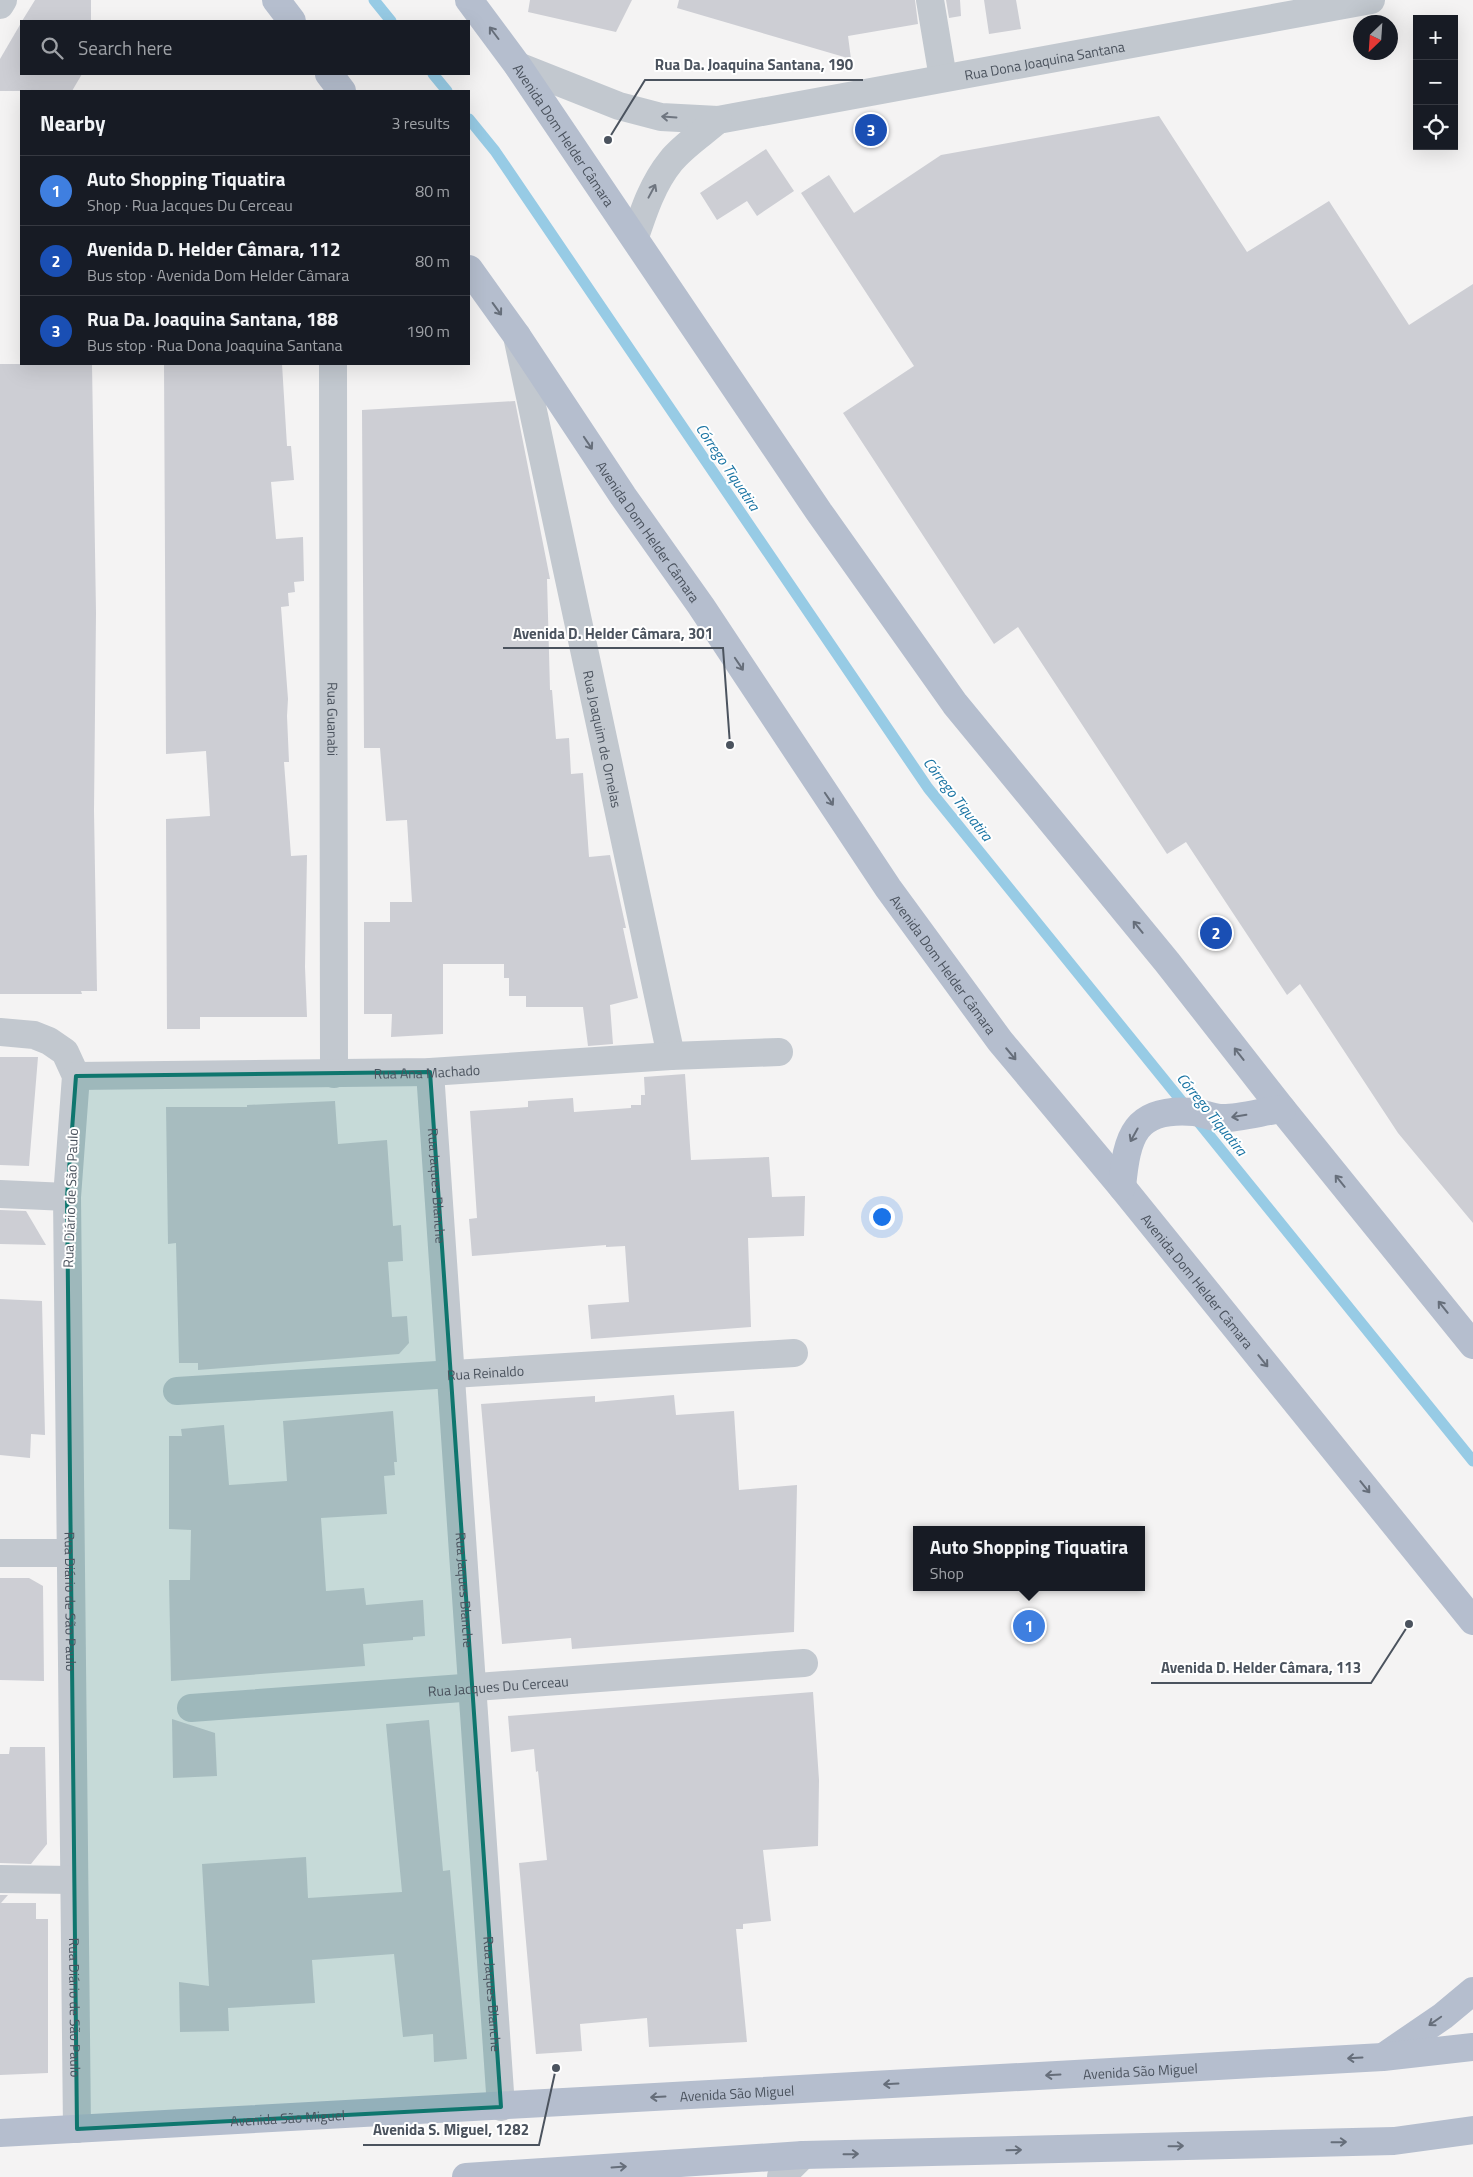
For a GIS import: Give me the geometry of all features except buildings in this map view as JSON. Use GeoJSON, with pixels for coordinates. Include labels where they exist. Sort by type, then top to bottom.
{"type":"FeatureCollection","features":[{"type":"Feature","properties":{"kind":"main road"},"geometry":{"type":"LineString","coordinates":[[276,0],[291,20]]}},
{"type":"Feature","properties":{"kind":"main road","name":"Avenida Dom Helder Câmara"},"geometry":{"type":"LineString","coordinates":[[469,0],[518,66],[635,237],[819,512],[955,704],[1167,962],[1282,1109],[1473,1345]]}},
{"type":"Feature","properties":{"kind":"main road"},"geometry":{"type":"LineString","coordinates":[[330,75],[341,90]]}},
{"type":"Feature","properties":{"kind":"main road","name":"Avenida Dom Helder Câmara"},"geometry":{"type":"LineString","coordinates":[[470,270],[517,336],[623,496],[700,606],[888,888],[1000,1041],[1122,1187],[1473,1621]]}},
{"type":"Feature","properties":{"kind":"main road"},"geometry":{"type":"LineString","coordinates":[[1122,1187],[1125,1153],[1135,1131],[1151,1117],[1185,1112],[1221,1118],[1282,1109]]}},
{"type":"Feature","properties":{"kind":"main road"},"geometry":{"type":"LineString","coordinates":[[1384,2057],[1443,2016],[1473,1991]]}},
{"type":"Feature","properties":{"kind":"main road","name":"Avenida São Miguel"},"geometry":{"type":"LineString","coordinates":[[0,2133],[501,2107],[1384,2057],[1473,2047]]}},
{"type":"Feature","properties":{"kind":"main road"},"geometry":{"type":"LineString","coordinates":[[466,2177],[802,2155],[1394,2141],[1473,2130]]}},
{"type":"Feature","properties":{"kind":"street"},"geometry":{"type":"LineString","coordinates":[[0,5],[3,0]]}},
{"type":"Feature","properties":{"kind":"street"},"geometry":{"type":"LineString","coordinates":[[930,0],[943,78]]}},
{"type":"Feature","properties":{"kind":"street","name":"Rua Dona Joaquina Santana"},"geometry":{"type":"LineString","coordinates":[[518,66],[619,106],[661,117],[718,120],[1371,0]]}},
{"type":"Feature","properties":{"kind":"street","name":"Rua Dona Joaquina Santana"},"geometry":{"type":"LineString","coordinates":[[635,237],[646,202],[672,159],[718,120]]}},
{"type":"Feature","properties":{"kind":"street","name":"Rua Joaquim de Ornelas"},"geometry":{"type":"LineString","coordinates":[[517,336],[671,1056]]}},
{"type":"Feature","properties":{"kind":"street","name":"Rua Guanabi"},"geometry":{"type":"LineString","coordinates":[[333,365],[334,1074]]}},
{"type":"Feature","properties":{"kind":"street"},"geometry":{"type":"LineString","coordinates":[[0,1032],[34,1035],[49,1041],[65,1052],[76,1076]]}},
{"type":"Feature","properties":{"kind":"street","name":"Rua Ana Machado"},"geometry":{"type":"LineString","coordinates":[[76,1076],[430,1072],[671,1056],[779,1052]]}},
{"type":"Feature","properties":{"kind":"street","name":"Rua Jaques Blanche"},"geometry":{"type":"LineString","coordinates":[[430,1072],[501,2107]]}},
{"type":"Feature","properties":{"kind":"street","name":"Rua Diário de São Paulo"},"geometry":{"type":"LineString","coordinates":[[76,1076],[67,1198],[73,1880],[78,2129]]}},
{"type":"Feature","properties":{"kind":"street"},"geometry":{"type":"LineString","coordinates":[[0,1194],[67,1198]]}},
{"type":"Feature","properties":{"kind":"street","name":"Rua Reinaldo"},"geometry":{"type":"LineString","coordinates":[[177,1391],[794,1353]]}},
{"type":"Feature","properties":{"kind":"street"},"geometry":{"type":"LineString","coordinates":[[0,1553],[70,1553]]}},
{"type":"Feature","properties":{"kind":"street","name":"Rua Jacques Du Cerceau"},"geometry":{"type":"LineString","coordinates":[[191,1708],[804,1663]]}},
{"type":"Feature","properties":{"kind":"street"},"geometry":{"type":"LineString","coordinates":[[0,1879],[73,1880]]}},
{"type":"Feature","properties":{"kind":"street"},"geometry":{"type":"LineString","coordinates":[[780,2177],[802,2155]]}},
{"type":"Feature","properties":{"kind":"highlighted area"},"geometry":{"type":"Polygon","coordinates":[[[430,1072],[501,2107],[77,2129],[67,1197],[76,1076],[430,1072]]]}},
{"type":"Feature","properties":{"kind":"waterway","name":"Córrego Tiquatira"},"geometry":{"type":"LineString","coordinates":[[374,0],[390,20]]}},
{"type":"Feature","properties":{"kind":"waterway","name":"Córrego Tiquatira"},"geometry":{"type":"LineString","coordinates":[[434,75],[446,90]]}},
{"type":"Feature","properties":{"kind":"waterway","name":"Córrego Tiquatira"},"geometry":{"type":"LineString","coordinates":[[470,120],[495,151],[928,788],[1473,1461]]}},
{"type":"Feature","properties":{"kind":"place","name":"Rua Da. Joaquina Santana, 188"},"geometry":{"type":"Point","coordinates":[871,130]}},
{"type":"Feature","properties":{"kind":"place","name":"Rua Da. Joaquina Santana, 190"},"geometry":{"type":"Point","coordinates":[608,140]}},
{"type":"Feature","properties":{"kind":"place","name":"Avenida D. Helder Câmara, 301"},"geometry":{"type":"Point","coordinates":[730,745]}},
{"type":"Feature","properties":{"kind":"place","name":"Avenida D. Helder Câmara, 112"},"geometry":{"type":"Point","coordinates":[1216,933]}},
{"type":"Feature","properties":{"kind":"place","name":"Avenida D. Helder Câmara, 113"},"geometry":{"type":"Point","coordinates":[1409,1624]}},
{"type":"Feature","properties":{"kind":"place","name":"Auto Shopping Tiquatira"},"geometry":{"type":"Point","coordinates":[1029,1626]}},
{"type":"Feature","properties":{"kind":"place","name":"Avenida S. Miguel, 1282"},"geometry":{"type":"Point","coordinates":[556,2068]}}]}
